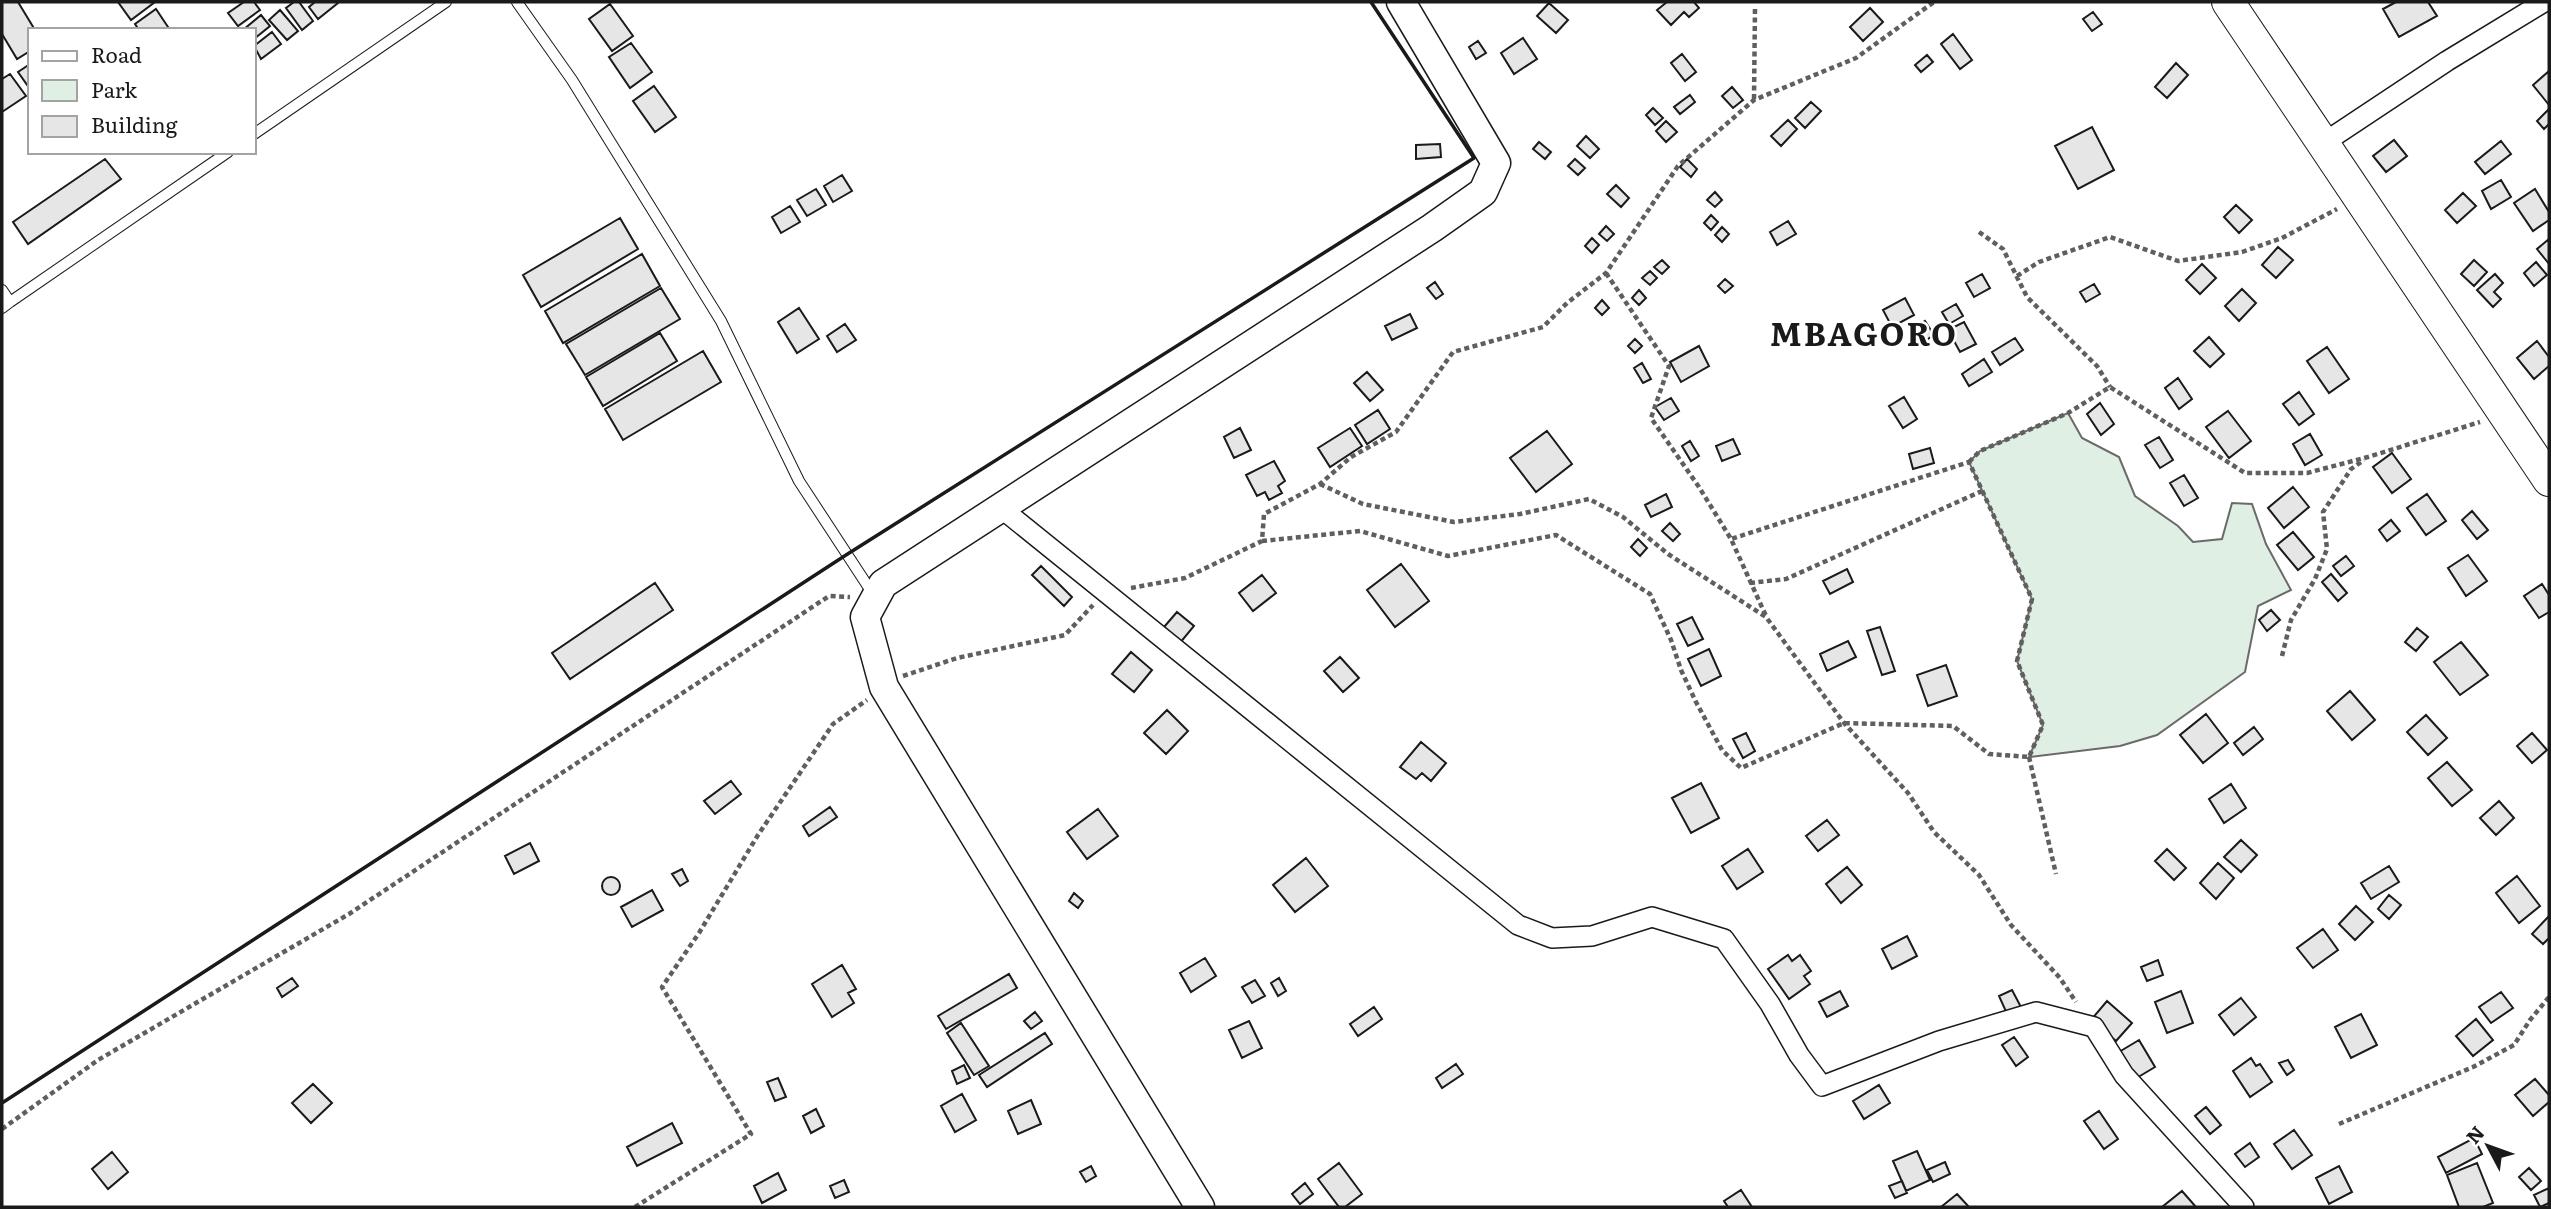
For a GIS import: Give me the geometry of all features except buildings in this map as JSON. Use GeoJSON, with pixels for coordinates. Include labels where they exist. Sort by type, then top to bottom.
{"type":"FeatureCollection","features":[{"type":"Feature","properties":{"kind":"main road"},"geometry":{"type":"LineString","coordinates":[[2228,2],[2549,480]]}},
{"type":"Feature","properties":{"kind":"street"},"geometry":{"type":"LineString","coordinates":[[1200,1207],[884,687],[865,617],[883,584],[1432,228],[1483,191],[1496,163],[1401,2]]}},
{"type":"Feature","properties":{"kind":"street"},"geometry":{"type":"LineString","coordinates":[[2322,144],[2447,61],[2544,2]]}},
{"type":"Feature","properties":{"kind":"street"},"geometry":{"type":"LineString","coordinates":[[1001,508],[1518,925],[1552,938],[1579,937],[1592,936],[1651,917],[1724,939],[1770,1004],[1799,1055],[1822,1086],[1939,1041],[2036,1012],[2094,1027],[2124,1075],[2244,1207]]}},
{"type":"Feature","properties":{"kind":"lane"},"geometry":{"type":"LineString","coordinates":[[256,133],[446,2]]}},
{"type":"Feature","properties":{"kind":"lane"},"geometry":{"type":"LineString","coordinates":[[517,2],[572,80],[721,321],[799,481],[876,597]]}},
{"type":"Feature","properties":{"kind":"lane"},"geometry":{"type":"LineString","coordinates":[[2,290],[6,305],[225,154]]}},
{"type":"Feature","properties":{"kind":"path"},"geometry":{"type":"LineString","coordinates":[[1262,541],[1264,514],[1320,484],[1350,457],[1396,432],[1453,352],[1543,327],[1567,303],[1606,273],[1678,166],[1754,100],[1856,58],[1934,2]]}},
{"type":"Feature","properties":{"kind":"path"},"geometry":{"type":"LineString","coordinates":[[1754,100],[1755,8]]}},
{"type":"Feature","properties":{"kind":"path"},"geometry":{"type":"LineString","coordinates":[[2017,276],[2039,262],[2110,237],[2178,261],[2242,252],[2283,238],[2359,198]]}},
{"type":"Feature","properties":{"kind":"path"},"geometry":{"type":"LineString","coordinates":[[1979,232],[2003,249],[2028,297],[2097,366],[2110,387],[2245,473],[2307,473],[2471,426],[2505,411]]}},
{"type":"Feature","properties":{"kind":"path"},"geometry":{"type":"LineString","coordinates":[[1606,273],[1669,366],[1651,418],[1731,539],[1766,617],[1844,723],[1908,793],[1934,832],[1979,875],[2011,925],[2060,978],[2094,1027]]}},
{"type":"Feature","properties":{"kind":"path"},"geometry":{"type":"LineString","coordinates":[[1731,539],[1969,462],[1980,451],[2068,413],[2110,387]]}},
{"type":"Feature","properties":{"kind":"path"},"geometry":{"type":"LineString","coordinates":[[2282,656],[2291,620],[2315,579],[2327,550],[2323,512],[2351,469],[2368,457]]}},
{"type":"Feature","properties":{"kind":"path"},"geometry":{"type":"LineString","coordinates":[[1969,462],[2032,599],[2017,661],[2043,725],[2029,757],[2056,874]]}},
{"type":"Feature","properties":{"kind":"path"},"geometry":{"type":"LineString","coordinates":[[1320,484],[1363,504],[1454,522],[1520,514],[1589,499],[1623,517],[1668,554],[1766,617]]}},
{"type":"Feature","properties":{"kind":"path"},"geometry":{"type":"LineString","coordinates":[[1750,583],[1786,579],[1982,491]]}},
{"type":"Feature","properties":{"kind":"path"},"geometry":{"type":"LineString","coordinates":[[635,1207],[751,1135],[662,987],[699,933],[758,835],[833,724],[895,679],[957,658],[1065,635],[1105,593],[1185,578],[1262,541],[1360,531],[1448,556],[1556,535],[1650,594],[1696,702],[1722,750],[1741,768],[1844,723],[1953,726],[1989,754],[2029,757]]}},
{"type":"Feature","properties":{"kind":"path"},"geometry":{"type":"LineString","coordinates":[[2,1129],[98,1060],[349,914],[829,596],[876,597]]}},
{"type":"Feature","properties":{"kind":"path"},"geometry":{"type":"LineString","coordinates":[[2339,1124],[2460,1072],[2514,1045],[2529,1020],[2549,998]]}},
{"type":"Feature","properties":{"kind":"green space"},"geometry":{"type":"Polygon","coordinates":[[[2068,413],[2082,438],[2119,457],[2135,496],[2178,526],[2193,542],[2222,539],[2232,503],[2252,504],[2266,544],[2291,590],[2258,606],[2245,672],[2157,735],[2120,746],[2029,757],[2043,725],[2017,661],[2032,599],[1969,462],[1980,451],[2068,413]]]}},
{"type":"Feature","properties":{"kind":"wall"},"geometry":{"type":"LineString","coordinates":[[2,1103],[846,555],[1474,158],[1371,2]]}},
{"type":"Feature","properties":{"kind":"district","name":"MBAGORO"},"geometry":{"type":"Point","coordinates":[1864,332]}}]}
